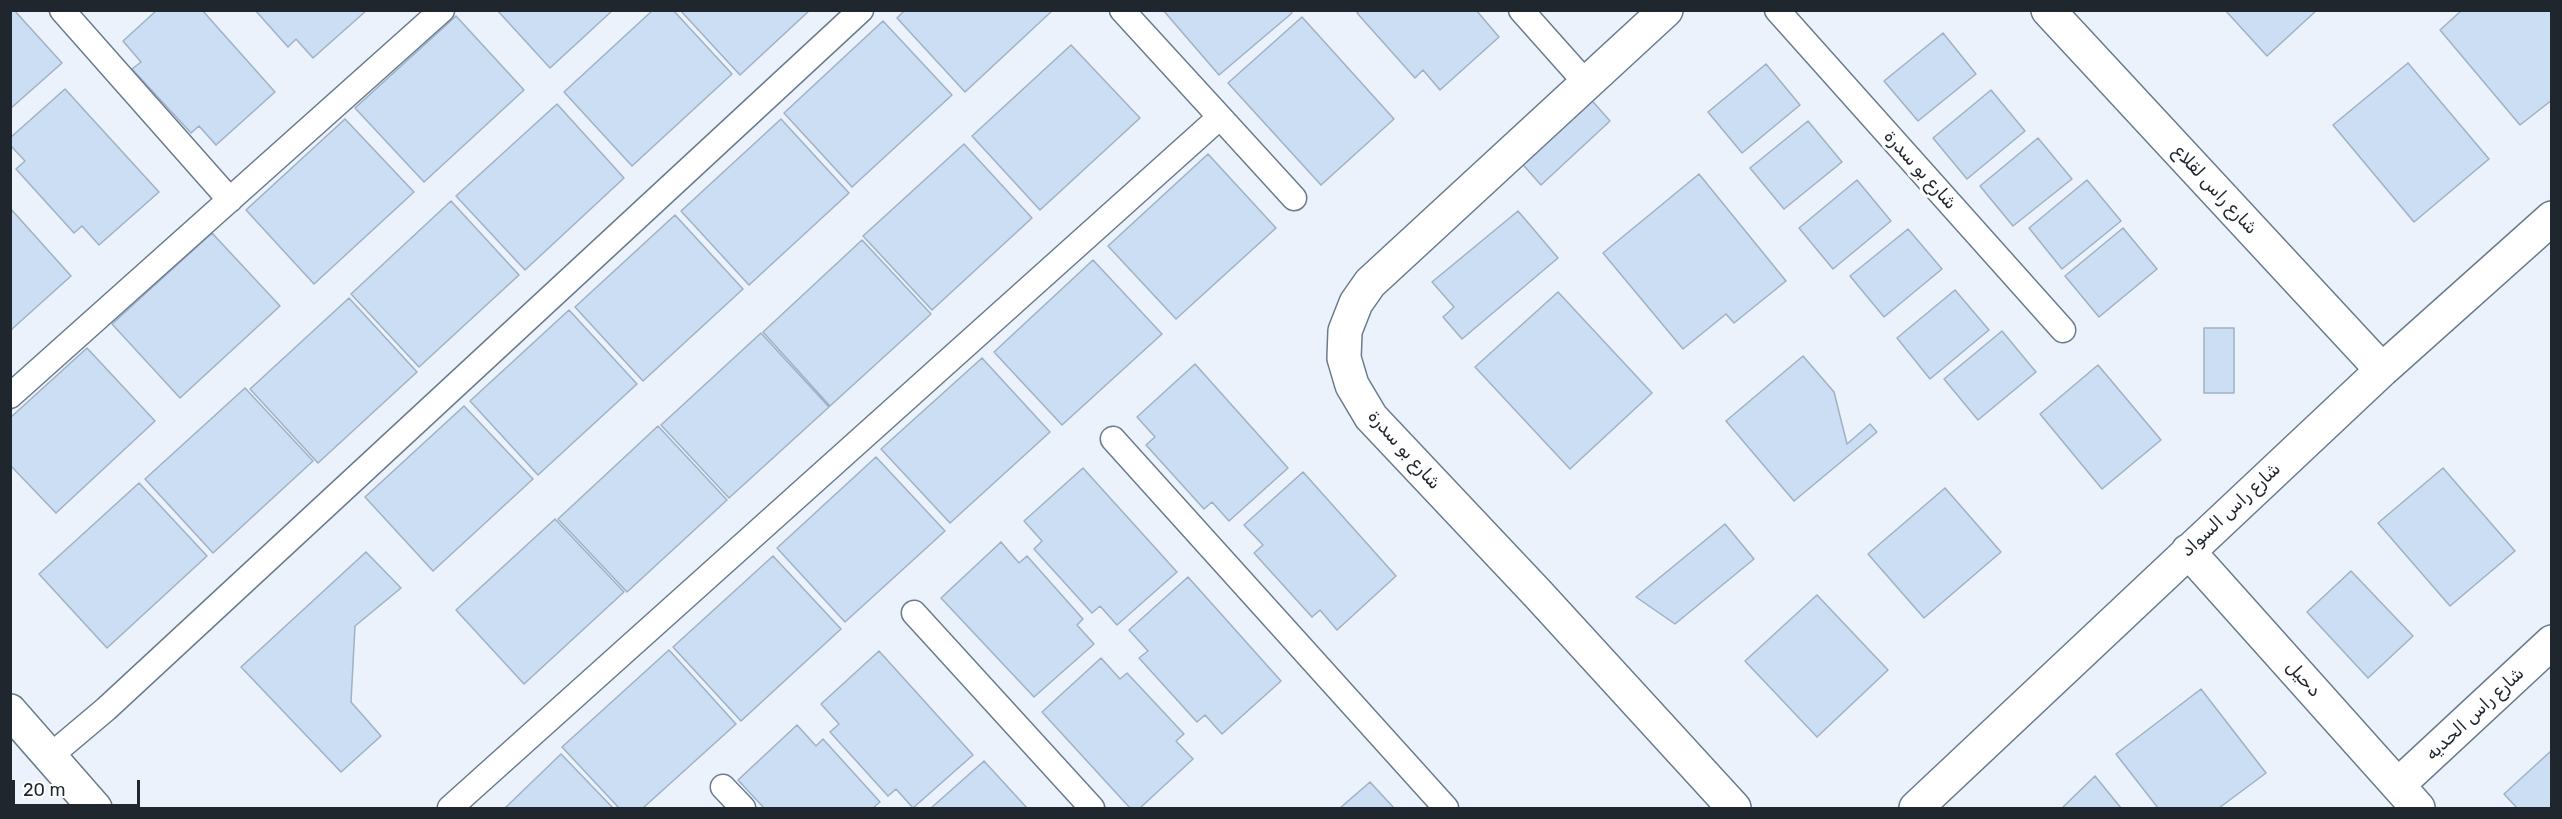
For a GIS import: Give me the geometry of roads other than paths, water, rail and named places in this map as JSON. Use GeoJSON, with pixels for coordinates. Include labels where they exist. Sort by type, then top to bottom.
{"type":"FeatureCollection","features":[{"type":"Feature","properties":{"kind":"street","name":"شارع بو سدرة"},"geometry":{"type":"LineString","coordinates":[[1666,10],[1370,283],[1356,303],[1345,331],[1344,358],[1353,385],[1371,417],[1546,602],[1734,808]]}},
{"type":"Feature","properties":{"kind":"street","name":"شارع راس لقلاع"},"geometry":{"type":"LineString","coordinates":[[2048,10],[2382,370]]}},
{"type":"Feature","properties":{"kind":"street","name":"شارع راس السواد"},"geometry":{"type":"LineString","coordinates":[[1916,808],[2382,370],[2552,218]]}},
{"type":"Feature","properties":{"kind":"street","name":"دحيل"},"geometry":{"type":"LineString","coordinates":[[2188,551],[2408,797]]}},
{"type":"Feature","properties":{"kind":"street","name":"شارع راس الحديه"},"geometry":{"type":"LineString","coordinates":[[2408,797],[2552,642]]}},
{"type":"Feature","properties":{"kind":"street"},"geometry":{"type":"LineString","coordinates":[[10,711],[95,808]]}},
{"type":"Feature","properties":{"kind":"lane"},"geometry":{"type":"LineString","coordinates":[[62,10],[230,200]]}},
{"type":"Feature","properties":{"kind":"lane"},"geometry":{"type":"LineString","coordinates":[[49,757],[115,701],[861,10]]}},
{"type":"Feature","properties":{"kind":"lane"},"geometry":{"type":"LineString","coordinates":[[1122,10],[1294,198]]}},
{"type":"Feature","properties":{"kind":"lane"},"geometry":{"type":"LineString","coordinates":[[1521,10],[1586,83]]}},
{"type":"Feature","properties":{"kind":"lane","name":"شارع بو سدرة"},"geometry":{"type":"LineString","coordinates":[[1777,10],[2063,330]]}},
{"type":"Feature","properties":{"kind":"lane"},"geometry":{"type":"LineString","coordinates":[[15,383],[230,200],[436,12]]}},
{"type":"Feature","properties":{"kind":"lane"},"geometry":{"type":"LineString","coordinates":[[450,808],[1220,117]]}},
{"type":"Feature","properties":{"kind":"lane"},"geometry":{"type":"LineString","coordinates":[[1113,440],[1446,808]]}},
{"type":"Feature","properties":{"kind":"lane"},"geometry":{"type":"LineString","coordinates":[[914,613],[1092,808]]}},
{"type":"Feature","properties":{"kind":"lane"},"geometry":{"type":"LineString","coordinates":[[723,787],[742,808]]}}]}
